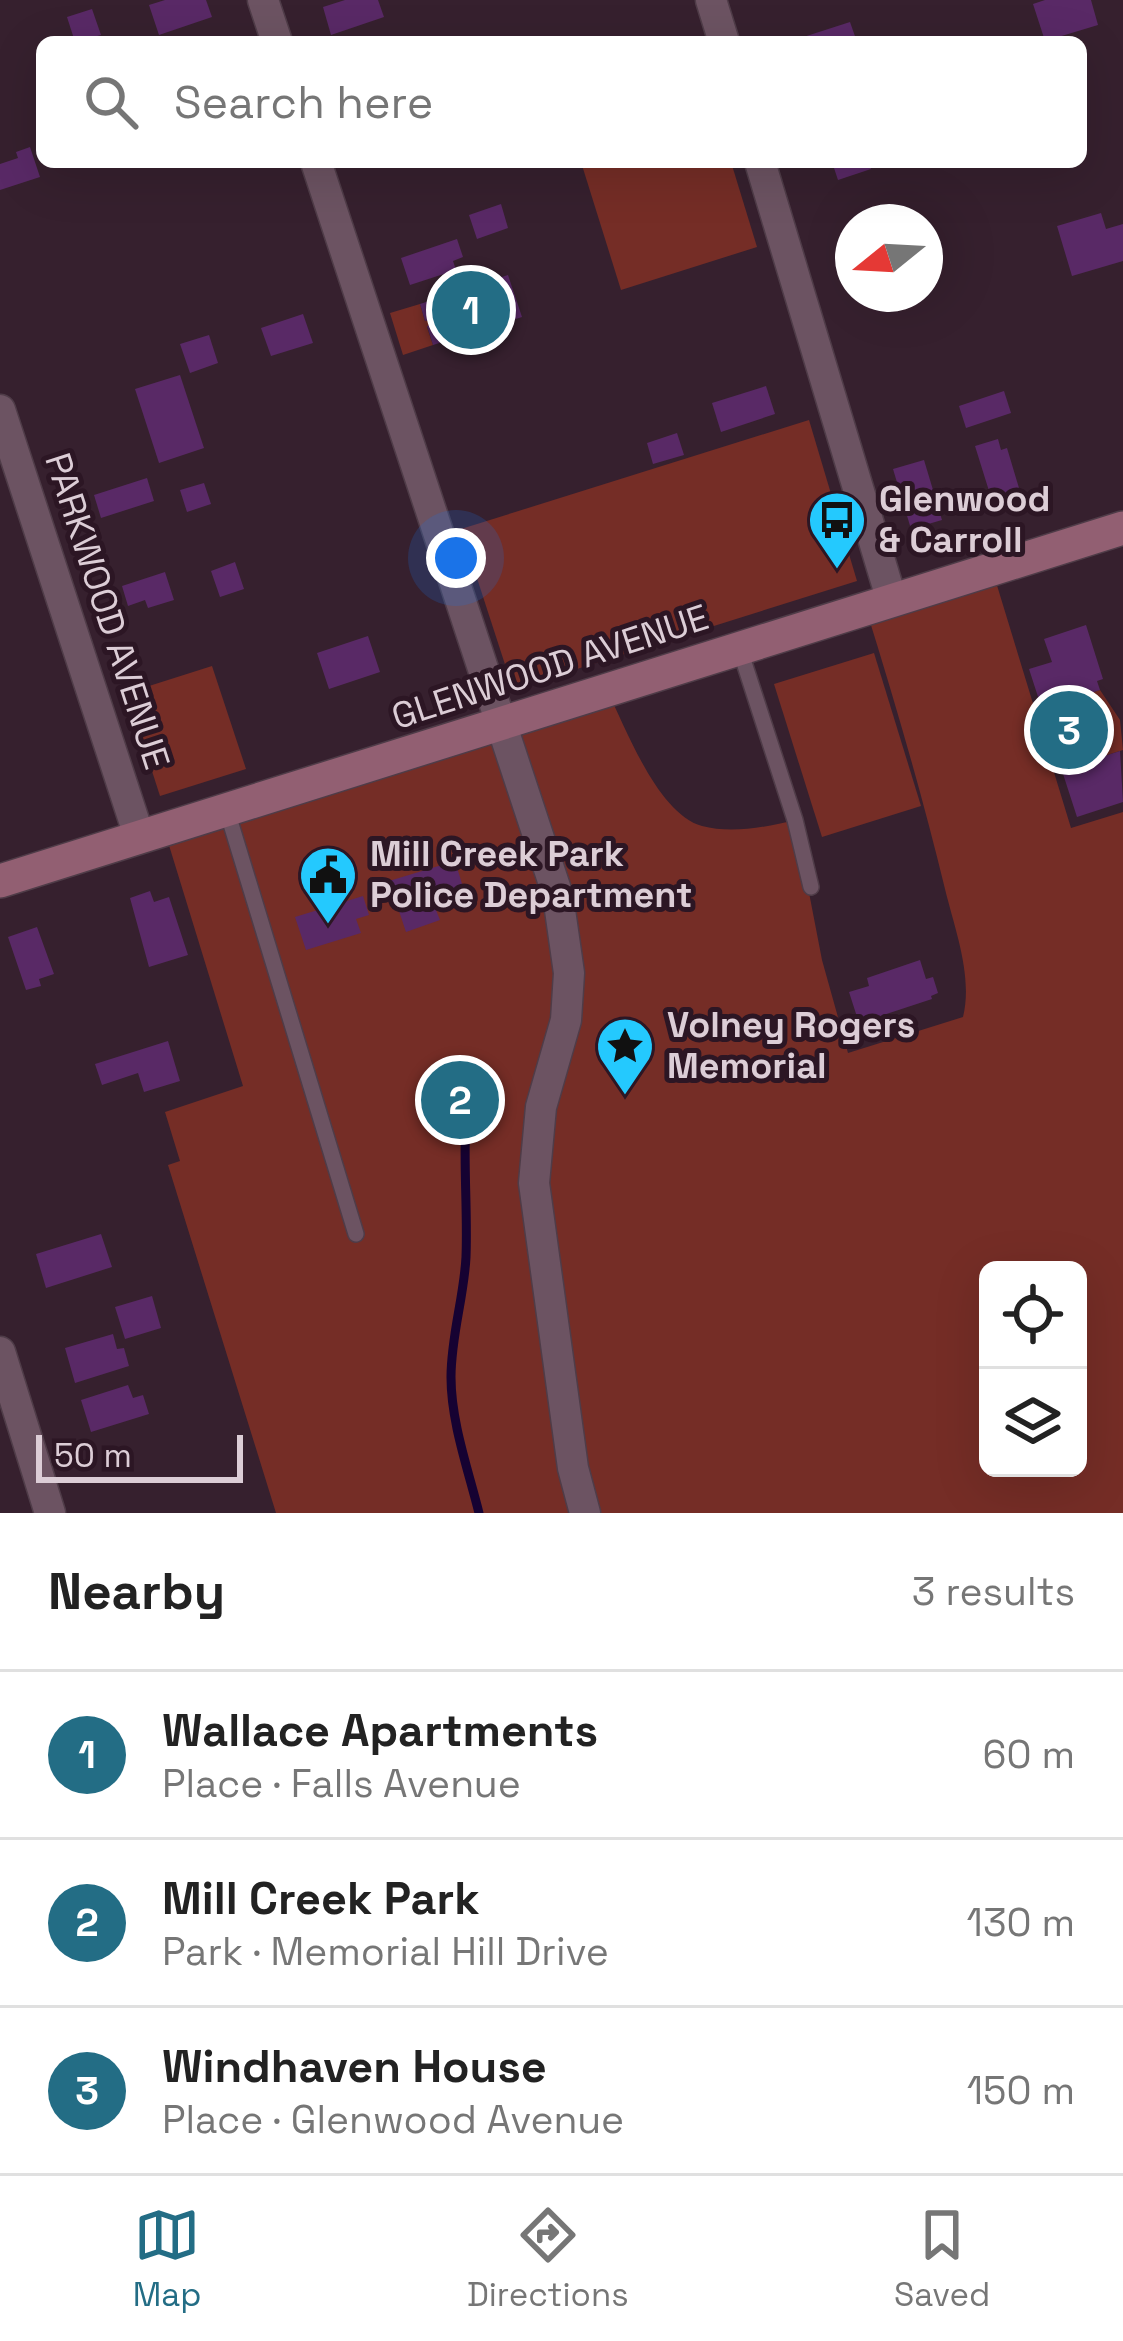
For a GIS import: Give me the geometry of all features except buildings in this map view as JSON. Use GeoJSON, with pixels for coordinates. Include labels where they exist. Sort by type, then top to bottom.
{"type":"FeatureCollection","features":[{"type":"Feature","properties":{"kind":"main road","name":"GLENWOOD AVENUE"},"geometry":{"type":"LineString","coordinates":[[0,881],[1123,529]]}},
{"type":"Feature","properties":{"kind":"street"},"geometry":{"type":"LineString","coordinates":[[262,0],[275,36]]}},
{"type":"Feature","properties":{"kind":"street"},"geometry":{"type":"LineString","coordinates":[[711,0],[722,36]]}},
{"type":"Feature","properties":{"kind":"street"},"geometry":{"type":"LineString","coordinates":[[318,168],[566,929],[566,1020],[541,1107],[535,1193],[572,1468],[584,1513]]}},
{"type":"Feature","properties":{"kind":"street"},"geometry":{"type":"LineString","coordinates":[[762,168],[892,601]]}},
{"type":"Feature","properties":{"kind":"street","name":"PARKWOOD AVENUE"},"geometry":{"type":"LineString","coordinates":[[0,410],[140,836]]}},
{"type":"Feature","properties":{"kind":"street"},"geometry":{"type":"LineString","coordinates":[[0,1352],[50,1513]]}},
{"type":"Feature","properties":{"kind":"lane"},"geometry":{"type":"LineString","coordinates":[[739,647],[795,820],[811,887]]}},
{"type":"Feature","properties":{"kind":"lane"},"geometry":{"type":"LineString","coordinates":[[227,811],[356,1234]]}},
{"type":"Feature","properties":{"kind":"shaded area"},"geometry":{"type":"Polygon","coordinates":[[[583,168],[733,168],[757,247],[621,290],[583,168]]]}},
{"type":"Feature","properties":{"kind":"shaded area"},"geometry":{"type":"Polygon","coordinates":[[[420,304],[425,321],[435,318],[437,323],[427,327],[433,345],[403,355],[390,313],[420,304]]]}},
{"type":"Feature","properties":{"kind":"shaded area"},"geometry":{"type":"Polygon","coordinates":[[[809,420],[857,581],[513,689],[461,529],[809,420]]]}},
{"type":"Feature","properties":{"kind":"shaded area"},"geometry":{"type":"Polygon","coordinates":[[[992,569],[1071,828],[1123,812],[1123,1513],[276,1513],[168,1165],[180,1161],[165,1112],[243,1086],[164,829],[607,690],[645,768],[686,818],[725,829],[795,820],[822,960],[848,1053],[963,1017],[966,985],[958,937],[866,609],[992,569]]]}},
{"type":"Feature","properties":{"kind":"shaded area"},"geometry":{"type":"Polygon","coordinates":[[[874,653],[921,806],[822,837],[774,684],[874,653]]]}},
{"type":"Feature","properties":{"kind":"shaded area"},"geometry":{"type":"Polygon","coordinates":[[[212,666],[246,769],[160,796],[127,693],[212,666]]]}},
{"type":"Feature","properties":{"kind":"shaded area"},"geometry":{"type":"Polygon","coordinates":[[[1100,690],[1120,720],[1123,750],[1082,763],[1079,752],[1093,747],[1082,712],[1068,716],[1063,702],[1100,690]]]}},
{"type":"Feature","properties":{"kind":"waterway"},"geometry":{"type":"LineString","coordinates":[[467,1099],[466,1257],[451,1377],[457,1428],[479,1513]]}},
{"type":"Feature","properties":{"kind":"place","name":"Wallace Apartments"},"geometry":{"type":"Point","coordinates":[471,310]}},
{"type":"Feature","properties":{"kind":"place","name":"Glenwood & Carroll"},"geometry":{"type":"Point","coordinates":[837,571]}},
{"type":"Feature","properties":{"kind":"place","name":"Windhaven House"},"geometry":{"type":"Point","coordinates":[1069,730]}},
{"type":"Feature","properties":{"kind":"place","name":"Mill Creek Park Police Department"},"geometry":{"type":"Point","coordinates":[328,926]}},
{"type":"Feature","properties":{"kind":"place","name":"Volney Rogers Memorial"},"geometry":{"type":"Point","coordinates":[625,1097]}},
{"type":"Feature","properties":{"kind":"place","name":"Mill Creek Park"},"geometry":{"type":"Point","coordinates":[460,1100]}}]}
